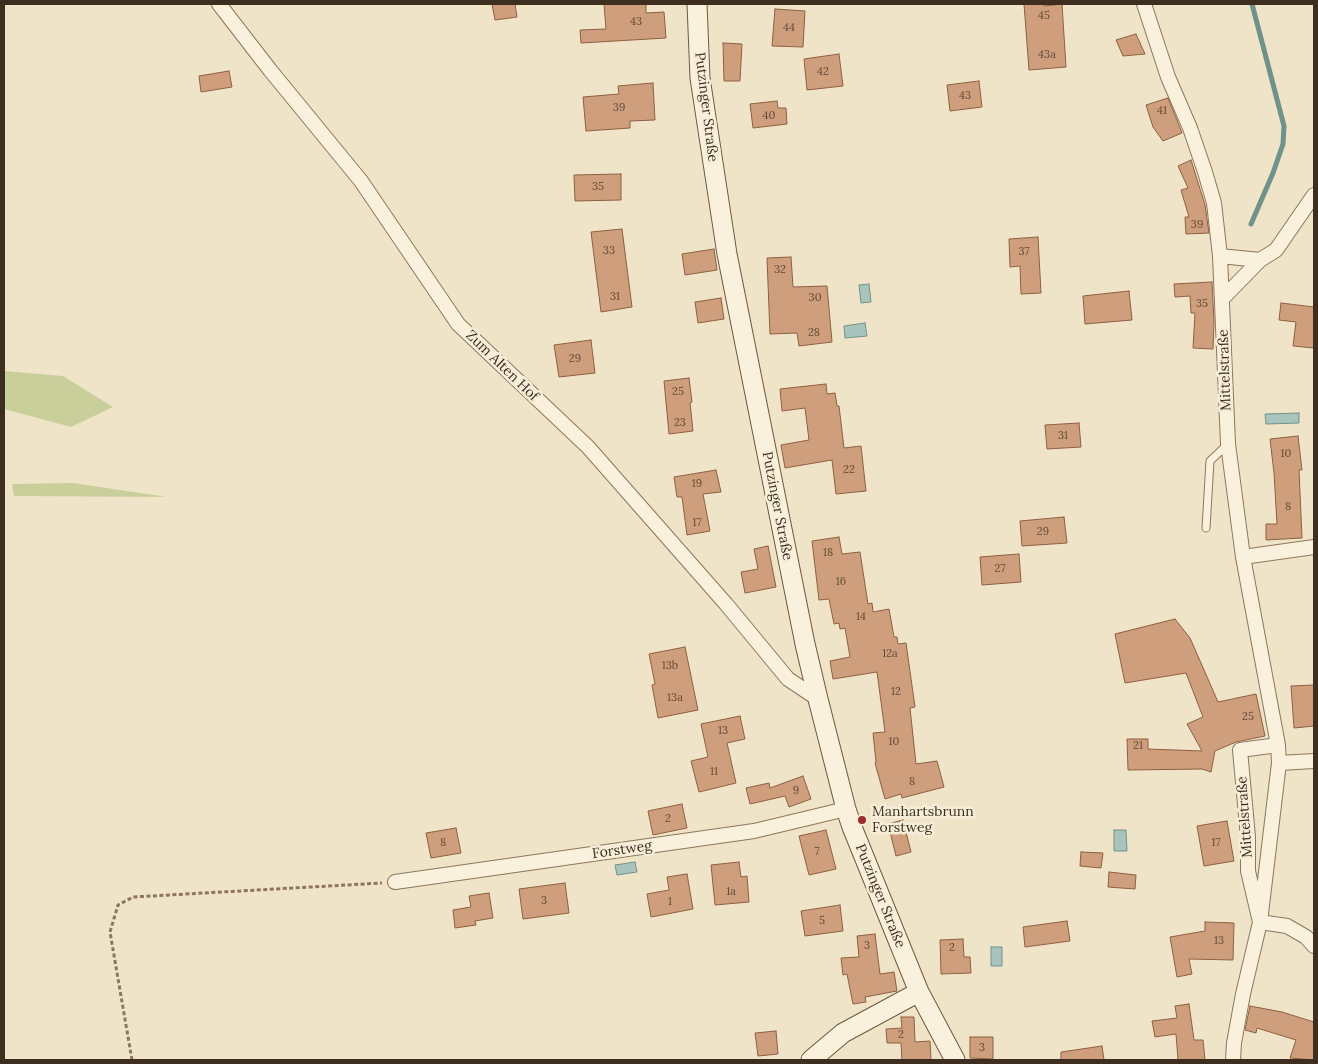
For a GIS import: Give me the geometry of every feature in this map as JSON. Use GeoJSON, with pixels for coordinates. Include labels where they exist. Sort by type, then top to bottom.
{"type":"FeatureCollection","features":[{"type":"Feature","properties":{"kind":"street","name":"Zum Alten Hof"},"geometry":{"type":"LineString","coordinates":[[219,4],[270,70],[362,182],[458,324],[588,447],[726,604],[788,679],[818,699]]}},
{"type":"Feature","properties":{"kind":"street","name":"Putzinger Straße"},"geometry":{"type":"LineString","coordinates":[[697,4],[700,78],[727,254],[805,644],[818,699],[846,809],[919,992],[955,1060]]}},
{"type":"Feature","properties":{"kind":"street","name":"Mittelstraße"},"geometry":{"type":"LineString","coordinates":[[1144,4],[1168,77],[1190,128],[1214,203],[1220,256],[1228,444],[1243,557],[1278,745],[1279,763],[1260,922],[1243,994],[1234,1043],[1233,1060]]}},
{"type":"Feature","properties":{"kind":"street"},"geometry":{"type":"LineString","coordinates":[[1222,299],[1260,260],[1276,250],[1314,195]]}},
{"type":"Feature","properties":{"kind":"street"},"geometry":{"type":"LineString","coordinates":[[1220,256],[1260,260]]}},
{"type":"Feature","properties":{"kind":"street"},"geometry":{"type":"LineString","coordinates":[[1243,557],[1314,547]]}},
{"type":"Feature","properties":{"kind":"street","name":"Mittelstraße"},"geometry":{"type":"LineString","coordinates":[[1260,922],[1248,871],[1248,838],[1240,750],[1278,745]]}},
{"type":"Feature","properties":{"kind":"street"},"geometry":{"type":"LineString","coordinates":[[1279,763],[1314,762]]}},
{"type":"Feature","properties":{"kind":"street","name":"Forstweg"},"geometry":{"type":"LineString","coordinates":[[396,882],[754,831],[846,809]]}},
{"type":"Feature","properties":{"kind":"street"},"geometry":{"type":"LineString","coordinates":[[1260,922],[1287,926],[1306,937],[1314,946]]}},
{"type":"Feature","properties":{"kind":"street"},"geometry":{"type":"LineString","coordinates":[[811,1060],[843,1033],[919,992]]}},
{"type":"Feature","properties":{"kind":"lane"},"geometry":{"type":"LineString","coordinates":[[1206,528],[1210,461],[1228,444]]}},
{"type":"Feature","properties":{"kind":"path"},"geometry":{"type":"LineString","coordinates":[[132,1060],[110,932],[118,905],[133,897],[396,882]]}},
{"type":"Feature","properties":{"kind":"green space"},"geometry":{"type":"Polygon","coordinates":[[[4,371],[63,376],[113,407],[71,427],[4,409],[4,371]]]}},
{"type":"Feature","properties":{"kind":"green space"},"geometry":{"type":"Polygon","coordinates":[[[73,483],[167,497],[14,496],[12,484],[73,483]]]}},
{"type":"Feature","properties":{"kind":"water"},"geometry":{"type":"Polygon","coordinates":[[[869,284],[871,302],[861,303],[859,285],[869,284]]]}},
{"type":"Feature","properties":{"kind":"water"},"geometry":{"type":"Polygon","coordinates":[[[865,323],[867,336],[845,338],[844,326],[865,323]]]}},
{"type":"Feature","properties":{"kind":"water"},"geometry":{"type":"Polygon","coordinates":[[[1299,413],[1299,423],[1266,424],[1265,414],[1299,413]]]}},
{"type":"Feature","properties":{"kind":"water"},"geometry":{"type":"Polygon","coordinates":[[[1114,830],[1126,830],[1127,851],[1114,851],[1114,830]]]}},
{"type":"Feature","properties":{"kind":"water"},"geometry":{"type":"Polygon","coordinates":[[[635,862],[637,872],[617,875],[615,865],[635,862]]]}},
{"type":"Feature","properties":{"kind":"water"},"geometry":{"type":"Polygon","coordinates":[[[991,947],[1002,947],[1002,966],[991,966],[991,947]]]}},
{"type":"Feature","properties":{"kind":"building"},"geometry":{"type":"Polygon","coordinates":[[[492,4],[515,4],[517,17],[495,20],[492,4]]]}},
{"type":"Feature","properties":{"kind":"building"},"geometry":{"type":"Polygon","coordinates":[[[604,4],[646,4],[646,13],[664,12],[666,38],[581,43],[580,30],[606,29],[604,4]]]}},
{"type":"Feature","properties":{"kind":"building"},"geometry":{"type":"Polygon","coordinates":[[[1024,4],[1043,4],[1044,6],[1062,4],[1066,67],[1029,70],[1024,4]]]}},
{"type":"Feature","properties":{"kind":"building"},"geometry":{"type":"Polygon","coordinates":[[[775,9],[805,11],[803,47],[772,46],[775,9]]]}},
{"type":"Feature","properties":{"kind":"building"},"geometry":{"type":"Polygon","coordinates":[[[1136,34],[1145,54],[1123,56],[1116,40],[1136,34]]]}},
{"type":"Feature","properties":{"kind":"building"},"geometry":{"type":"Polygon","coordinates":[[[723,43],[742,44],[740,81],[724,81],[723,43]]]}},
{"type":"Feature","properties":{"kind":"building"},"geometry":{"type":"Polygon","coordinates":[[[839,54],[843,86],[807,90],[804,59],[839,54]]]}},
{"type":"Feature","properties":{"kind":"building"},"geometry":{"type":"Polygon","coordinates":[[[229,71],[232,87],[201,92],[199,76],[229,71]]]}},
{"type":"Feature","properties":{"kind":"building"},"geometry":{"type":"Polygon","coordinates":[[[979,81],[982,107],[950,111],[947,85],[979,81]]]}},
{"type":"Feature","properties":{"kind":"building"},"geometry":{"type":"Polygon","coordinates":[[[653,83],[655,120],[630,121],[630,128],[586,131],[583,97],[619,94],[618,86],[653,83]]]}},
{"type":"Feature","properties":{"kind":"building"},"geometry":{"type":"Polygon","coordinates":[[[1168,98],[1182,133],[1163,141],[1153,127],[1146,105],[1168,98]]]}},
{"type":"Feature","properties":{"kind":"building"},"geometry":{"type":"Polygon","coordinates":[[[777,101],[778,108],[786,108],[787,124],[753,128],[750,104],[777,101]]]}},
{"type":"Feature","properties":{"kind":"building"},"geometry":{"type":"Polygon","coordinates":[[[1191,160],[1205,205],[1209,233],[1186,234],[1185,217],[1189,217],[1181,190],[1188,188],[1178,166],[1191,160]]]}},
{"type":"Feature","properties":{"kind":"building"},"geometry":{"type":"Polygon","coordinates":[[[621,174],[621,200],[575,201],[574,175],[621,174]]]}},
{"type":"Feature","properties":{"kind":"building"},"geometry":{"type":"Polygon","coordinates":[[[622,229],[632,307],[601,312],[591,232],[622,229]]]}},
{"type":"Feature","properties":{"kind":"building"},"geometry":{"type":"Polygon","coordinates":[[[1038,237],[1041,293],[1021,294],[1020,266],[1010,267],[1009,239],[1038,237]]]}},
{"type":"Feature","properties":{"kind":"building"},"geometry":{"type":"Polygon","coordinates":[[[714,249],[717,270],[685,275],[682,254],[714,249]]]}},
{"type":"Feature","properties":{"kind":"building"},"geometry":{"type":"Polygon","coordinates":[[[791,257],[793,287],[827,286],[832,342],[799,346],[797,333],[770,334],[767,258],[791,257]]]}},
{"type":"Feature","properties":{"kind":"building"},"geometry":{"type":"Polygon","coordinates":[[[1212,282],[1213,349],[1193,348],[1195,313],[1191,313],[1190,296],[1175,297],[1174,284],[1212,282]]]}},
{"type":"Feature","properties":{"kind":"building"},"geometry":{"type":"Polygon","coordinates":[[[1129,291],[1132,320],[1085,324],[1083,296],[1129,291]]]}},
{"type":"Feature","properties":{"kind":"building"},"geometry":{"type":"Polygon","coordinates":[[[721,298],[724,319],[698,323],[695,302],[721,298]]]}},
{"type":"Feature","properties":{"kind":"building"},"geometry":{"type":"Polygon","coordinates":[[[1281,303],[1314,307],[1314,348],[1293,346],[1296,322],[1279,320],[1281,303]]]}},
{"type":"Feature","properties":{"kind":"building"},"geometry":{"type":"Polygon","coordinates":[[[591,340],[595,373],[559,377],[554,345],[591,340]]]}},
{"type":"Feature","properties":{"kind":"building"},"geometry":{"type":"Polygon","coordinates":[[[689,378],[693,431],[669,434],[664,381],[689,378]]]}},
{"type":"Feature","properties":{"kind":"building"},"geometry":{"type":"Polygon","coordinates":[[[826,384],[827,394],[835,393],[837,406],[839,406],[844,448],[861,446],[866,491],[836,494],[832,460],[785,468],[781,445],[809,440],[805,408],[782,411],[780,389],[826,384]]]}},
{"type":"Feature","properties":{"kind":"building"},"geometry":{"type":"Polygon","coordinates":[[[1079,423],[1081,447],[1047,449],[1045,425],[1079,423]]]}},
{"type":"Feature","properties":{"kind":"building"},"geometry":{"type":"Polygon","coordinates":[[[1298,436],[1302,470],[1299,470],[1302,538],[1266,540],[1266,524],[1277,524],[1270,439],[1298,436]]]}},
{"type":"Feature","properties":{"kind":"building"},"geometry":{"type":"Polygon","coordinates":[[[716,470],[721,492],[703,494],[710,531],[687,535],[682,497],[677,497],[674,477],[716,470]]]}},
{"type":"Feature","properties":{"kind":"building"},"geometry":{"type":"Polygon","coordinates":[[[1064,517],[1067,543],[1022,546],[1020,521],[1064,517]]]}},
{"type":"Feature","properties":{"kind":"building"},"geometry":{"type":"Polygon","coordinates":[[[839,537],[842,554],[860,552],[868,604],[872,603],[873,612],[889,609],[894,637],[897,637],[898,644],[906,643],[915,707],[910,708],[916,764],[937,761],[944,787],[902,798],[901,794],[885,799],[875,763],[873,733],[885,732],[877,672],[833,679],[830,661],[850,657],[845,628],[840,629],[839,623],[834,624],[829,599],[819,600],[812,541],[839,537]]]}},
{"type":"Feature","properties":{"kind":"building"},"geometry":{"type":"Polygon","coordinates":[[[768,546],[776,587],[745,593],[741,572],[758,569],[754,549],[768,546]]]}},
{"type":"Feature","properties":{"kind":"building"},"geometry":{"type":"Polygon","coordinates":[[[1019,554],[1021,582],[982,585],[980,557],[1019,554]]]}},
{"type":"Feature","properties":{"kind":"building"},"geometry":{"type":"Polygon","coordinates":[[[1175,619],[1190,638],[1218,702],[1256,694],[1265,736],[1236,742],[1215,751],[1211,772],[1202,769],[1128,770],[1127,739],[1148,739],[1148,749],[1202,751],[1187,724],[1203,717],[1186,673],[1125,683],[1115,634],[1175,619]]]}},
{"type":"Feature","properties":{"kind":"building"},"geometry":{"type":"Polygon","coordinates":[[[685,647],[698,710],[658,718],[652,685],[655,684],[649,654],[685,647]]]}},
{"type":"Feature","properties":{"kind":"building"},"geometry":{"type":"Polygon","coordinates":[[[1314,685],[1314,726],[1294,728],[1291,686],[1314,685]]]}},
{"type":"Feature","properties":{"kind":"building"},"geometry":{"type":"Polygon","coordinates":[[[740,716],[745,739],[727,743],[736,783],[699,792],[691,761],[708,757],[701,724],[740,716]]]}},
{"type":"Feature","properties":{"kind":"building"},"geometry":{"type":"Polygon","coordinates":[[[803,776],[811,799],[789,807],[785,796],[750,804],[746,788],[769,783],[770,788],[803,776]]]}},
{"type":"Feature","properties":{"kind":"building"},"geometry":{"type":"Polygon","coordinates":[[[682,804],[687,828],[653,835],[648,811],[682,804]]]}},
{"type":"Feature","properties":{"kind":"building"},"geometry":{"type":"Polygon","coordinates":[[[903,820],[911,852],[896,856],[888,824],[903,820]]]}},
{"type":"Feature","properties":{"kind":"building"},"geometry":{"type":"Polygon","coordinates":[[[1227,821],[1234,861],[1204,866],[1197,826],[1227,821]]]}},
{"type":"Feature","properties":{"kind":"building"},"geometry":{"type":"Polygon","coordinates":[[[456,828],[461,853],[431,858],[426,833],[456,828]]]}},
{"type":"Feature","properties":{"kind":"building"},"geometry":{"type":"Polygon","coordinates":[[[826,830],[836,869],[809,875],[799,836],[826,830]]]}},
{"type":"Feature","properties":{"kind":"building"},"geometry":{"type":"Polygon","coordinates":[[[1081,852],[1103,853],[1101,868],[1080,866],[1081,852]]]}},
{"type":"Feature","properties":{"kind":"building"},"geometry":{"type":"Polygon","coordinates":[[[739,862],[741,877],[747,876],[749,902],[715,905],[711,865],[739,862]]]}},
{"type":"Feature","properties":{"kind":"building"},"geometry":{"type":"Polygon","coordinates":[[[1109,872],[1136,875],[1135,889],[1108,887],[1109,872]]]}},
{"type":"Feature","properties":{"kind":"building"},"geometry":{"type":"Polygon","coordinates":[[[687,874],[693,909],[651,917],[647,894],[669,890],[667,877],[687,874]]]}},
{"type":"Feature","properties":{"kind":"building"},"geometry":{"type":"Polygon","coordinates":[[[565,883],[569,913],[523,919],[519,889],[565,883]]]}},
{"type":"Feature","properties":{"kind":"building"},"geometry":{"type":"Polygon","coordinates":[[[489,893],[493,918],[475,921],[476,925],[455,928],[453,910],[471,907],[469,896],[489,893]]]}},
{"type":"Feature","properties":{"kind":"building"},"geometry":{"type":"Polygon","coordinates":[[[840,905],[843,931],[805,936],[801,911],[840,905]]]}},
{"type":"Feature","properties":{"kind":"building"},"geometry":{"type":"Polygon","coordinates":[[[1067,921],[1070,941],[1025,947],[1023,927],[1067,921]]]}},
{"type":"Feature","properties":{"kind":"building"},"geometry":{"type":"Polygon","coordinates":[[[1205,922],[1234,923],[1233,960],[1189,959],[1192,974],[1177,977],[1170,937],[1205,931],[1205,922]]]}},
{"type":"Feature","properties":{"kind":"building"},"geometry":{"type":"Polygon","coordinates":[[[875,934],[880,974],[894,972],[897,991],[865,997],[866,1002],[853,1004],[847,974],[843,975],[841,958],[859,957],[857,936],[875,934]]]}},
{"type":"Feature","properties":{"kind":"building"},"geometry":{"type":"Polygon","coordinates":[[[963,939],[964,957],[970,957],[971,973],[941,974],[940,940],[963,939]]]}},
{"type":"Feature","properties":{"kind":"building"},"geometry":{"type":"Polygon","coordinates":[[[1189,1004],[1194,1040],[1203,1040],[1205,1060],[1178,1060],[1176,1034],[1155,1037],[1152,1021],[1177,1018],[1175,1006],[1189,1004]]]}},
{"type":"Feature","properties":{"kind":"building"},"geometry":{"type":"Polygon","coordinates":[[[1250,1006],[1282,1012],[1314,1022],[1314,1060],[1290,1058],[1296,1040],[1257,1028],[1256,1033],[1245,1030],[1250,1006]]]}},
{"type":"Feature","properties":{"kind":"building"},"geometry":{"type":"Polygon","coordinates":[[[901,1017],[914,1017],[915,1042],[930,1041],[931,1060],[902,1060],[901,1043],[887,1043],[886,1029],[902,1028],[901,1017]]]}},
{"type":"Feature","properties":{"kind":"building"},"geometry":{"type":"Polygon","coordinates":[[[776,1031],[778,1054],[758,1056],[755,1033],[776,1031]]]}},
{"type":"Feature","properties":{"kind":"building"},"geometry":{"type":"Polygon","coordinates":[[[970,1037],[993,1037],[993,1059],[970,1058],[970,1037]]]}},
{"type":"Feature","properties":{"kind":"building"},"geometry":{"type":"Polygon","coordinates":[[[1102,1046],[1104,1060],[1061,1060],[1061,1052],[1102,1046]]]}},
{"type":"Feature","properties":{"kind":"waterway"},"geometry":{"type":"LineString","coordinates":[[1251,224],[1283,144],[1284,126],[1252,4]]}},
{"type":"Feature","properties":{"kind":"place","name":"Manhartsbrunn Forstweg"},"geometry":{"type":"Point","coordinates":[862,820]}}]}
